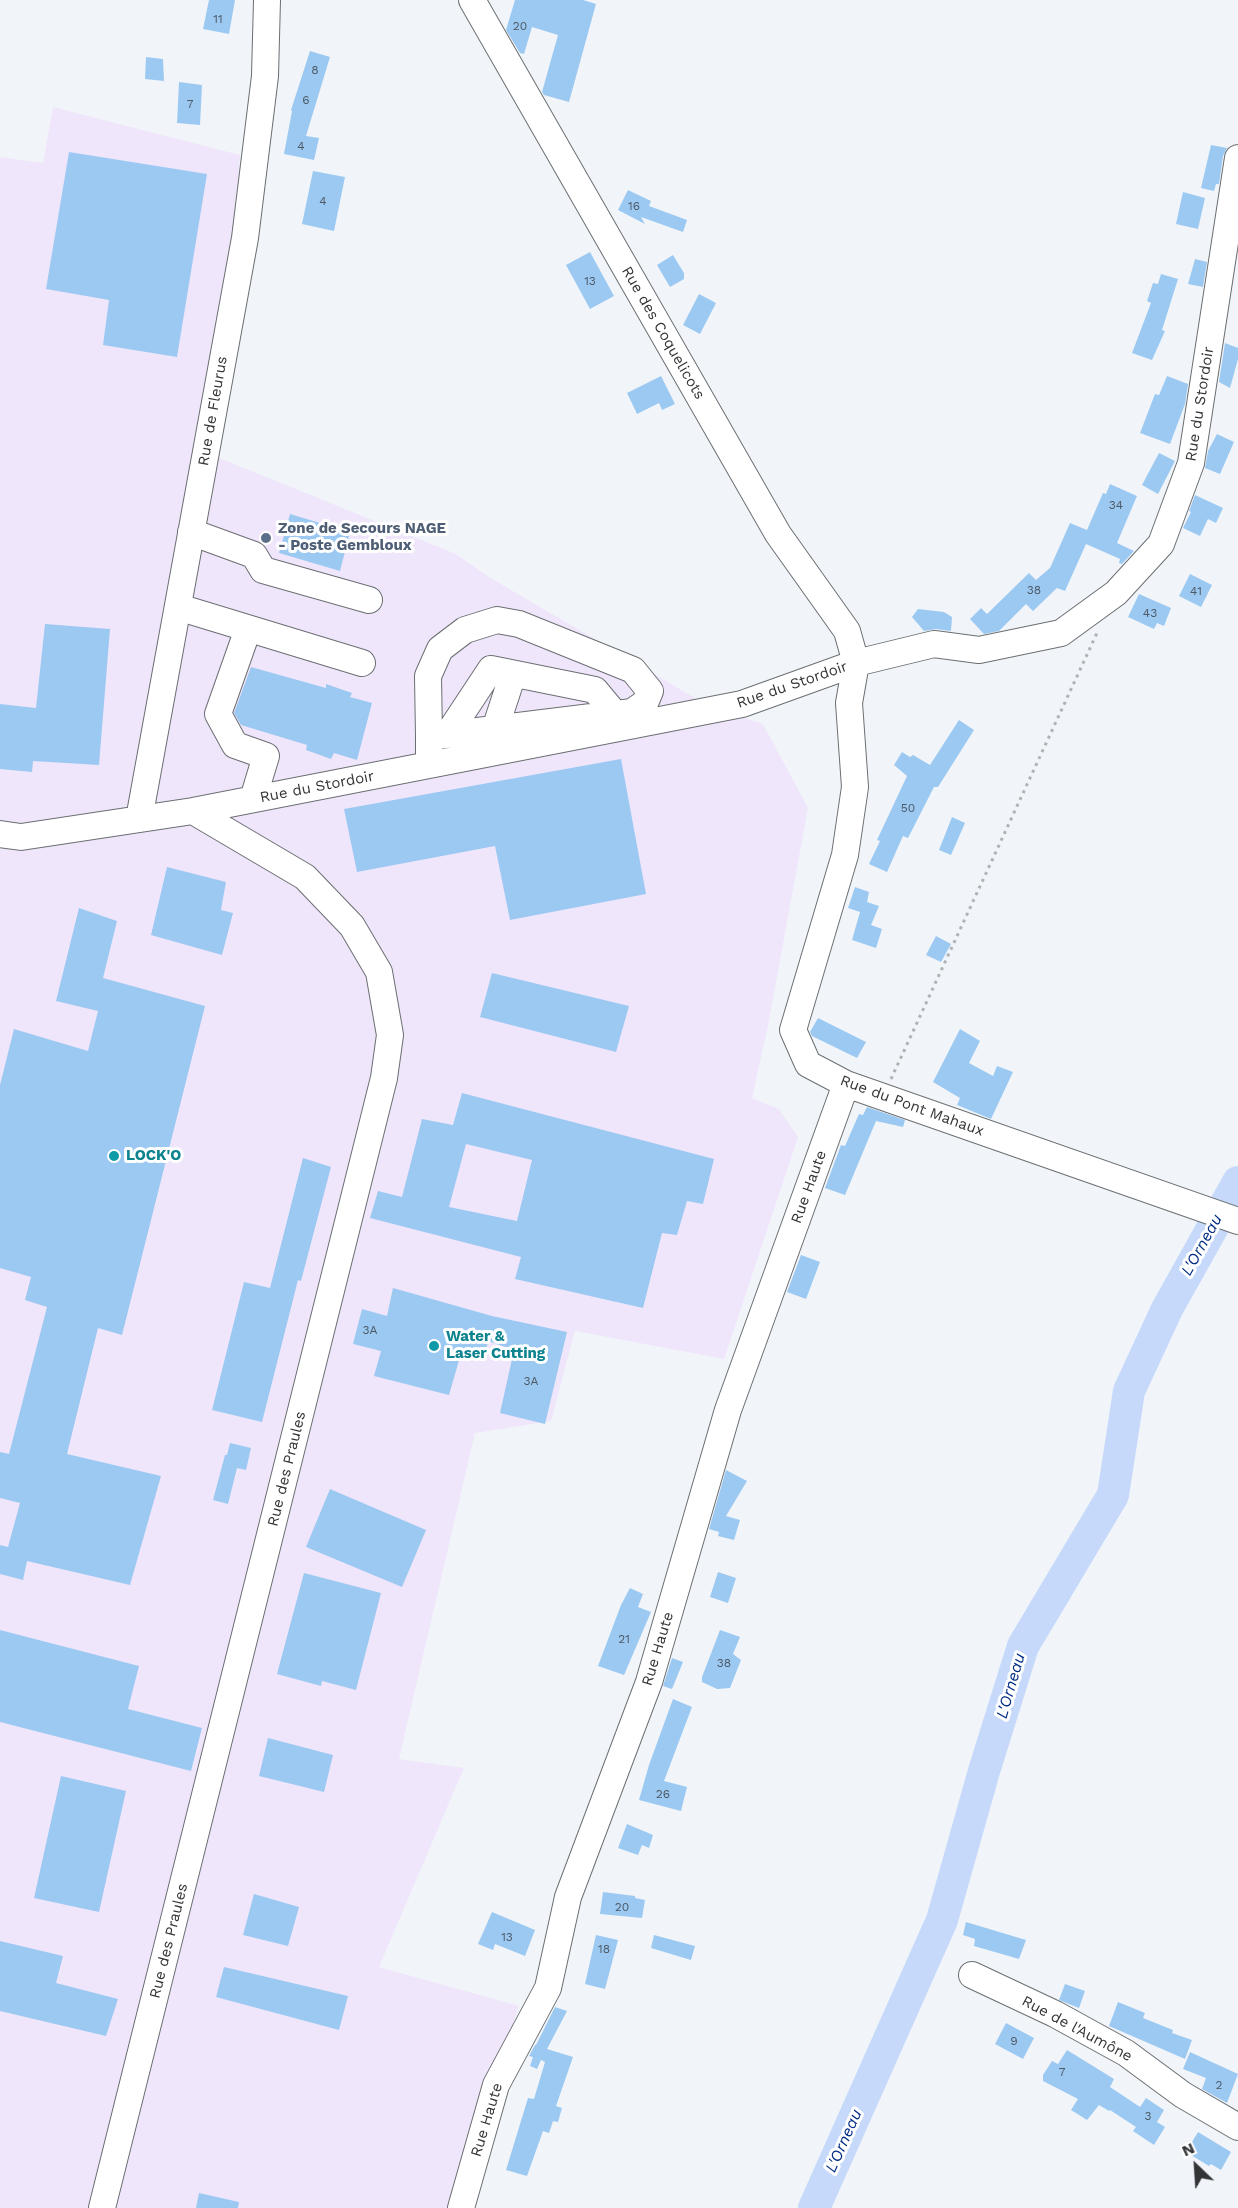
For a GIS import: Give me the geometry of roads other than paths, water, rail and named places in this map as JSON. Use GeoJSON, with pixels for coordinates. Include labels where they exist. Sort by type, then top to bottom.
{"type":"FeatureCollection","features":[{"type":"Feature","properties":{"kind":"street","name":"Rue de Fleurus"},"geometry":{"type":"LineString","coordinates":[[139,819],[245,238],[265,76],[267,0]]}},
{"type":"Feature","properties":{"kind":"street","name":"Rue des Coquelicots"},"geometry":{"type":"LineString","coordinates":[[472,0],[778,534],[847,631],[856,663]]}},
{"type":"Feature","properties":{"kind":"street","name":"Rue du Stordoir"},"geometry":{"type":"LineString","coordinates":[[0,834],[21,837],[193,811],[742,704],[856,663],[934,644],[979,650],[1061,633],[1116,593],[1161,544],[1191,463],[1238,158]]}},
{"type":"Feature","properties":{"kind":"street"},"geometry":{"type":"LineString","coordinates":[[191,532],[254,555],[263,570],[369,600]]}},
{"type":"Feature","properties":{"kind":"street"},"geometry":{"type":"LineString","coordinates":[[178,608],[362,663]]}},
{"type":"Feature","properties":{"kind":"street"},"geometry":{"type":"LineString","coordinates":[[497,620],[519,624],[633,670],[650,691],[645,703],[632,712],[438,736],[428,676],[440,649],[465,630],[497,620]]}},
{"type":"Feature","properties":{"kind":"street"},"geometry":{"type":"LineString","coordinates":[[248,629],[218,714],[235,745],[266,756],[253,799]]}},
{"type":"Feature","properties":{"kind":"street","name":"Rue du Pont Mahaux"},"geometry":{"type":"LineString","coordinates":[[856,663],[849,703],[855,787],[845,855],[793,1030],[808,1064],[846,1084],[1235,1220]]}},
{"type":"Feature","properties":{"kind":"street"},"geometry":{"type":"LineString","coordinates":[[429,765],[438,736],[491,669],[595,690],[615,714]]}},
{"type":"Feature","properties":{"kind":"street"},"geometry":{"type":"LineString","coordinates":[[495,729],[513,674]]}},
{"type":"Feature","properties":{"kind":"street","name":"Rue des Praules"},"geometry":{"type":"LineString","coordinates":[[102,2208],[384,1078],[390,1035],[379,972],[352,926],[305,877],[193,811]]}},
{"type":"Feature","properties":{"kind":"street","name":"Rue Haute"},"geometry":{"type":"LineString","coordinates":[[461,2208],[496,2085],[548,1988],[567,1897],[649,1682],[728,1410],[846,1084]]}},
{"type":"Feature","properties":{"kind":"street","name":"Rue de l'Aumône"},"geometry":{"type":"LineString","coordinates":[[972,1975],[1055,2014],[1126,2053],[1183,2095],[1238,2127]]}},
{"type":"Feature","properties":{"kind":"waterway","name":"L'Orneau"},"geometry":{"type":"LineString","coordinates":[[814,2208],[942,1920],[984,1771],[1023,1646],[1113,1495],[1129,1391],[1167,1309],[1238,1182]]}},
{"type":"Feature","properties":{"kind":"place","name":"Zone de Secours NAGE - Poste Gembloux"},"geometry":{"type":"Point","coordinates":[266,538]}},
{"type":"Feature","properties":{"kind":"place","name":"LOCK'O"},"geometry":{"type":"Point","coordinates":[114,1156]}},
{"type":"Feature","properties":{"kind":"place","name":"Water & Laser Cutting"},"geometry":{"type":"Point","coordinates":[434,1346]}}]}
